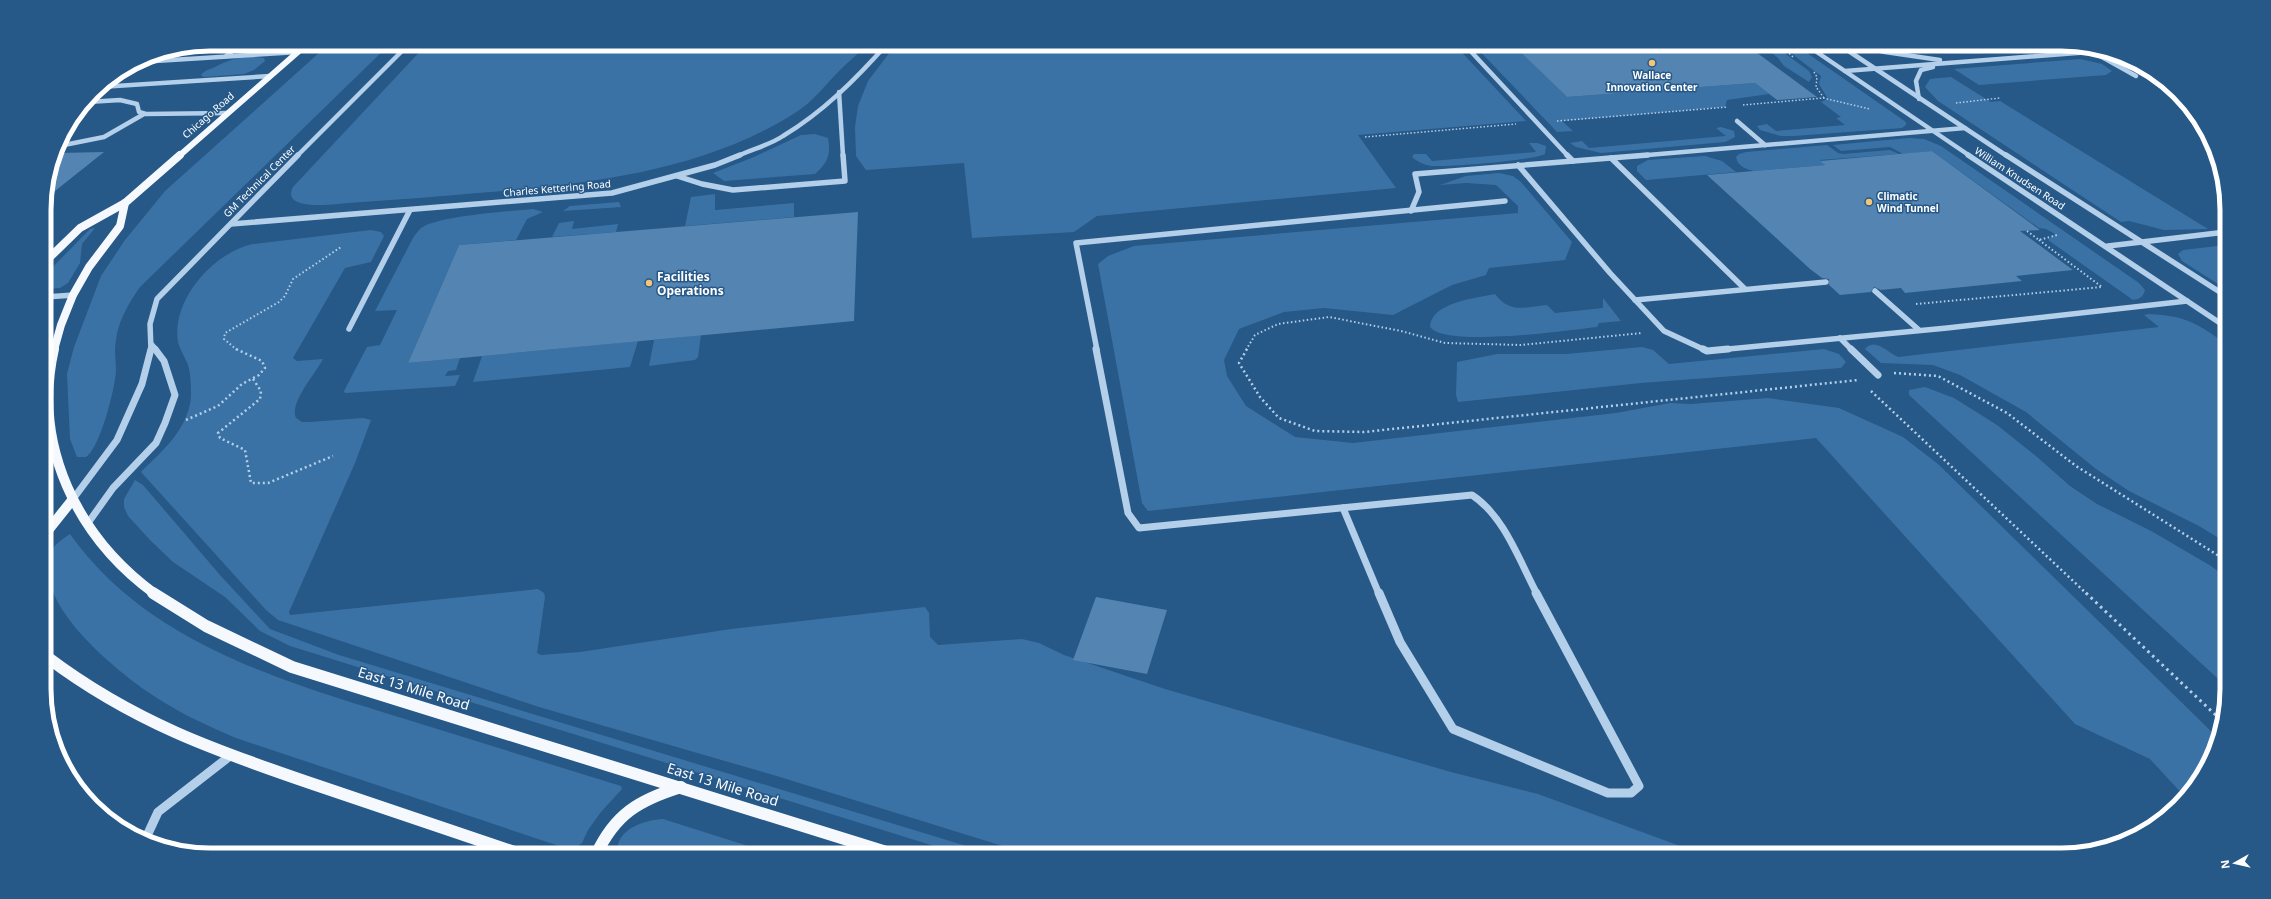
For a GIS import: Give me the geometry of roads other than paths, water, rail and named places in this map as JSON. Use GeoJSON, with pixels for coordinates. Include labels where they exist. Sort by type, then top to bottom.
{"type":"FeatureCollection","features":[{"type":"Feature","properties":{"kind":"main road","name":"Chicago Road"},"geometry":{"type":"LineString","coordinates":[[51,256],[80,228],[125,203],[298,52]]}},
{"type":"Feature","properties":{"kind":"main road"},"geometry":{"type":"LineString","coordinates":[[51,361],[54,345],[74,294],[89,267],[120,226],[125,203]]}},
{"type":"Feature","properties":{"kind":"main road","name":"East 13 Mile Road"},"geometry":{"type":"LineString","coordinates":[[51,443],[55,460],[73,499],[88,523],[128,572],[165,601],[206,627],[252,650],[292,667],[874,848]]}},
{"type":"Feature","properties":{"kind":"main road"},"geometry":{"type":"LineString","coordinates":[[51,527],[73,499]]}},
{"type":"Feature","properties":{"kind":"main road"},"geometry":{"type":"LineString","coordinates":[[51,660],[73,678],[111,702],[178,736],[230,756],[502,848]]}},
{"type":"Feature","properties":{"kind":"main road"},"geometry":{"type":"LineString","coordinates":[[599,848],[614,823],[629,809],[652,796],[681,788]]}},
{"type":"Feature","properties":{"kind":"street"},"geometry":{"type":"LineString","coordinates":[[226,56],[233,51]]}},
{"type":"Feature","properties":{"kind":"street","name":"GM Technical Center"},"geometry":{"type":"LineString","coordinates":[[73,499],[117,440],[142,384],[152,345],[150,324],[157,299],[193,260],[231,224],[402,51]]}},
{"type":"Feature","properties":{"kind":"street","name":"Charles Kettering Road"},"geometry":{"type":"LineString","coordinates":[[231,224],[612,193],[677,176],[714,165],[782,137],[818,112],[862,72],[881,51]]}},
{"type":"Feature","properties":{"kind":"street"},"geometry":{"type":"LineString","coordinates":[[1471,51],[1573,161]]}},
{"type":"Feature","properties":{"kind":"street","name":"William Knudsen Road"},"geometry":{"type":"LineString","coordinates":[[1815,51],[1932,132],[2108,246],[2220,323]]}},
{"type":"Feature","properties":{"kind":"street","name":"William Knudsen Road"},"geometry":{"type":"LineString","coordinates":[[1848,51],[1919,99],[2220,292]]}},
{"type":"Feature","properties":{"kind":"street"},"geometry":{"type":"LineString","coordinates":[[1882,51],[1914,58],[1960,61]]}},
{"type":"Feature","properties":{"kind":"street"},"geometry":{"type":"LineString","coordinates":[[154,61],[298,52]]}},
{"type":"Feature","properties":{"kind":"street"},"geometry":{"type":"LineString","coordinates":[[1845,71],[2084,53]]}},
{"type":"Feature","properties":{"kind":"street"},"geometry":{"type":"LineString","coordinates":[[2099,55],[2136,76]]}},
{"type":"Feature","properties":{"kind":"street"},"geometry":{"type":"LineString","coordinates":[[1919,99],[1916,81],[1921,70],[1960,61]]}},
{"type":"Feature","properties":{"kind":"street"},"geometry":{"type":"LineString","coordinates":[[111,85],[270,76]]}},
{"type":"Feature","properties":{"kind":"street"},"geometry":{"type":"LineString","coordinates":[[677,176],[702,184],[733,190],[845,181],[839,92]]}},
{"type":"Feature","properties":{"kind":"street"},"geometry":{"type":"LineString","coordinates":[[94,102],[130,101],[137,104],[139,112],[144,114],[228,113]]}},
{"type":"Feature","properties":{"kind":"street"},"geometry":{"type":"LineString","coordinates":[[65,145],[90,143],[103,139],[121,130],[144,114]]}},
{"type":"Feature","properties":{"kind":"street"},"geometry":{"type":"LineString","coordinates":[[1737,122],[1766,145]]}},
{"type":"Feature","properties":{"kind":"street"},"geometry":{"type":"LineString","coordinates":[[1411,211],[1419,192],[1415,174],[1932,132],[1965,128]]}},
{"type":"Feature","properties":{"kind":"street"},"geometry":{"type":"LineString","coordinates":[[1611,158],[1745,289]]}},
{"type":"Feature","properties":{"kind":"street"},"geometry":{"type":"LineString","coordinates":[[1518,165],[1635,300],[1664,331],[1707,351],[2187,301]]}},
{"type":"Feature","properties":{"kind":"street"},"geometry":{"type":"LineString","coordinates":[[1343,508],[1400,642],[1453,729],[1608,793],[1631,793],[1639,786],[1500,524],[1484,503],[1472,495],[1140,528],[1128,513],[1076,243],[1505,201]]}},
{"type":"Feature","properties":{"kind":"street"},"geometry":{"type":"LineString","coordinates":[[349,330],[410,210]]}},
{"type":"Feature","properties":{"kind":"street"},"geometry":{"type":"LineString","coordinates":[[2108,246],[2220,233]]}},
{"type":"Feature","properties":{"kind":"street"},"geometry":{"type":"LineString","coordinates":[[1635,300],[1826,282]]}},
{"type":"Feature","properties":{"kind":"street"},"geometry":{"type":"LineString","coordinates":[[1875,291],[1919,330]]}},
{"type":"Feature","properties":{"kind":"street"},"geometry":{"type":"LineString","coordinates":[[51,296],[74,294]]}},
{"type":"Feature","properties":{"kind":"street"},"geometry":{"type":"LineString","coordinates":[[1840,338],[1878,375]]}},
{"type":"Feature","properties":{"kind":"street"},"geometry":{"type":"LineString","coordinates":[[88,523],[113,488],[156,443],[165,423],[175,395],[164,361],[152,345]]}},
{"type":"Feature","properties":{"kind":"street"},"geometry":{"type":"LineString","coordinates":[[147,835],[158,812],[230,756]]}},
{"type":"Feature","properties":{"kind":"place","name":"Wallace Innovation Center"},"geometry":{"type":"Point","coordinates":[1652,63]}},
{"type":"Feature","properties":{"kind":"place","name":"Climatic Wind Tunnel"},"geometry":{"type":"Point","coordinates":[1869,202]}},
{"type":"Feature","properties":{"kind":"place","name":"Facilities Operations"},"geometry":{"type":"Point","coordinates":[649,283]}}]}
